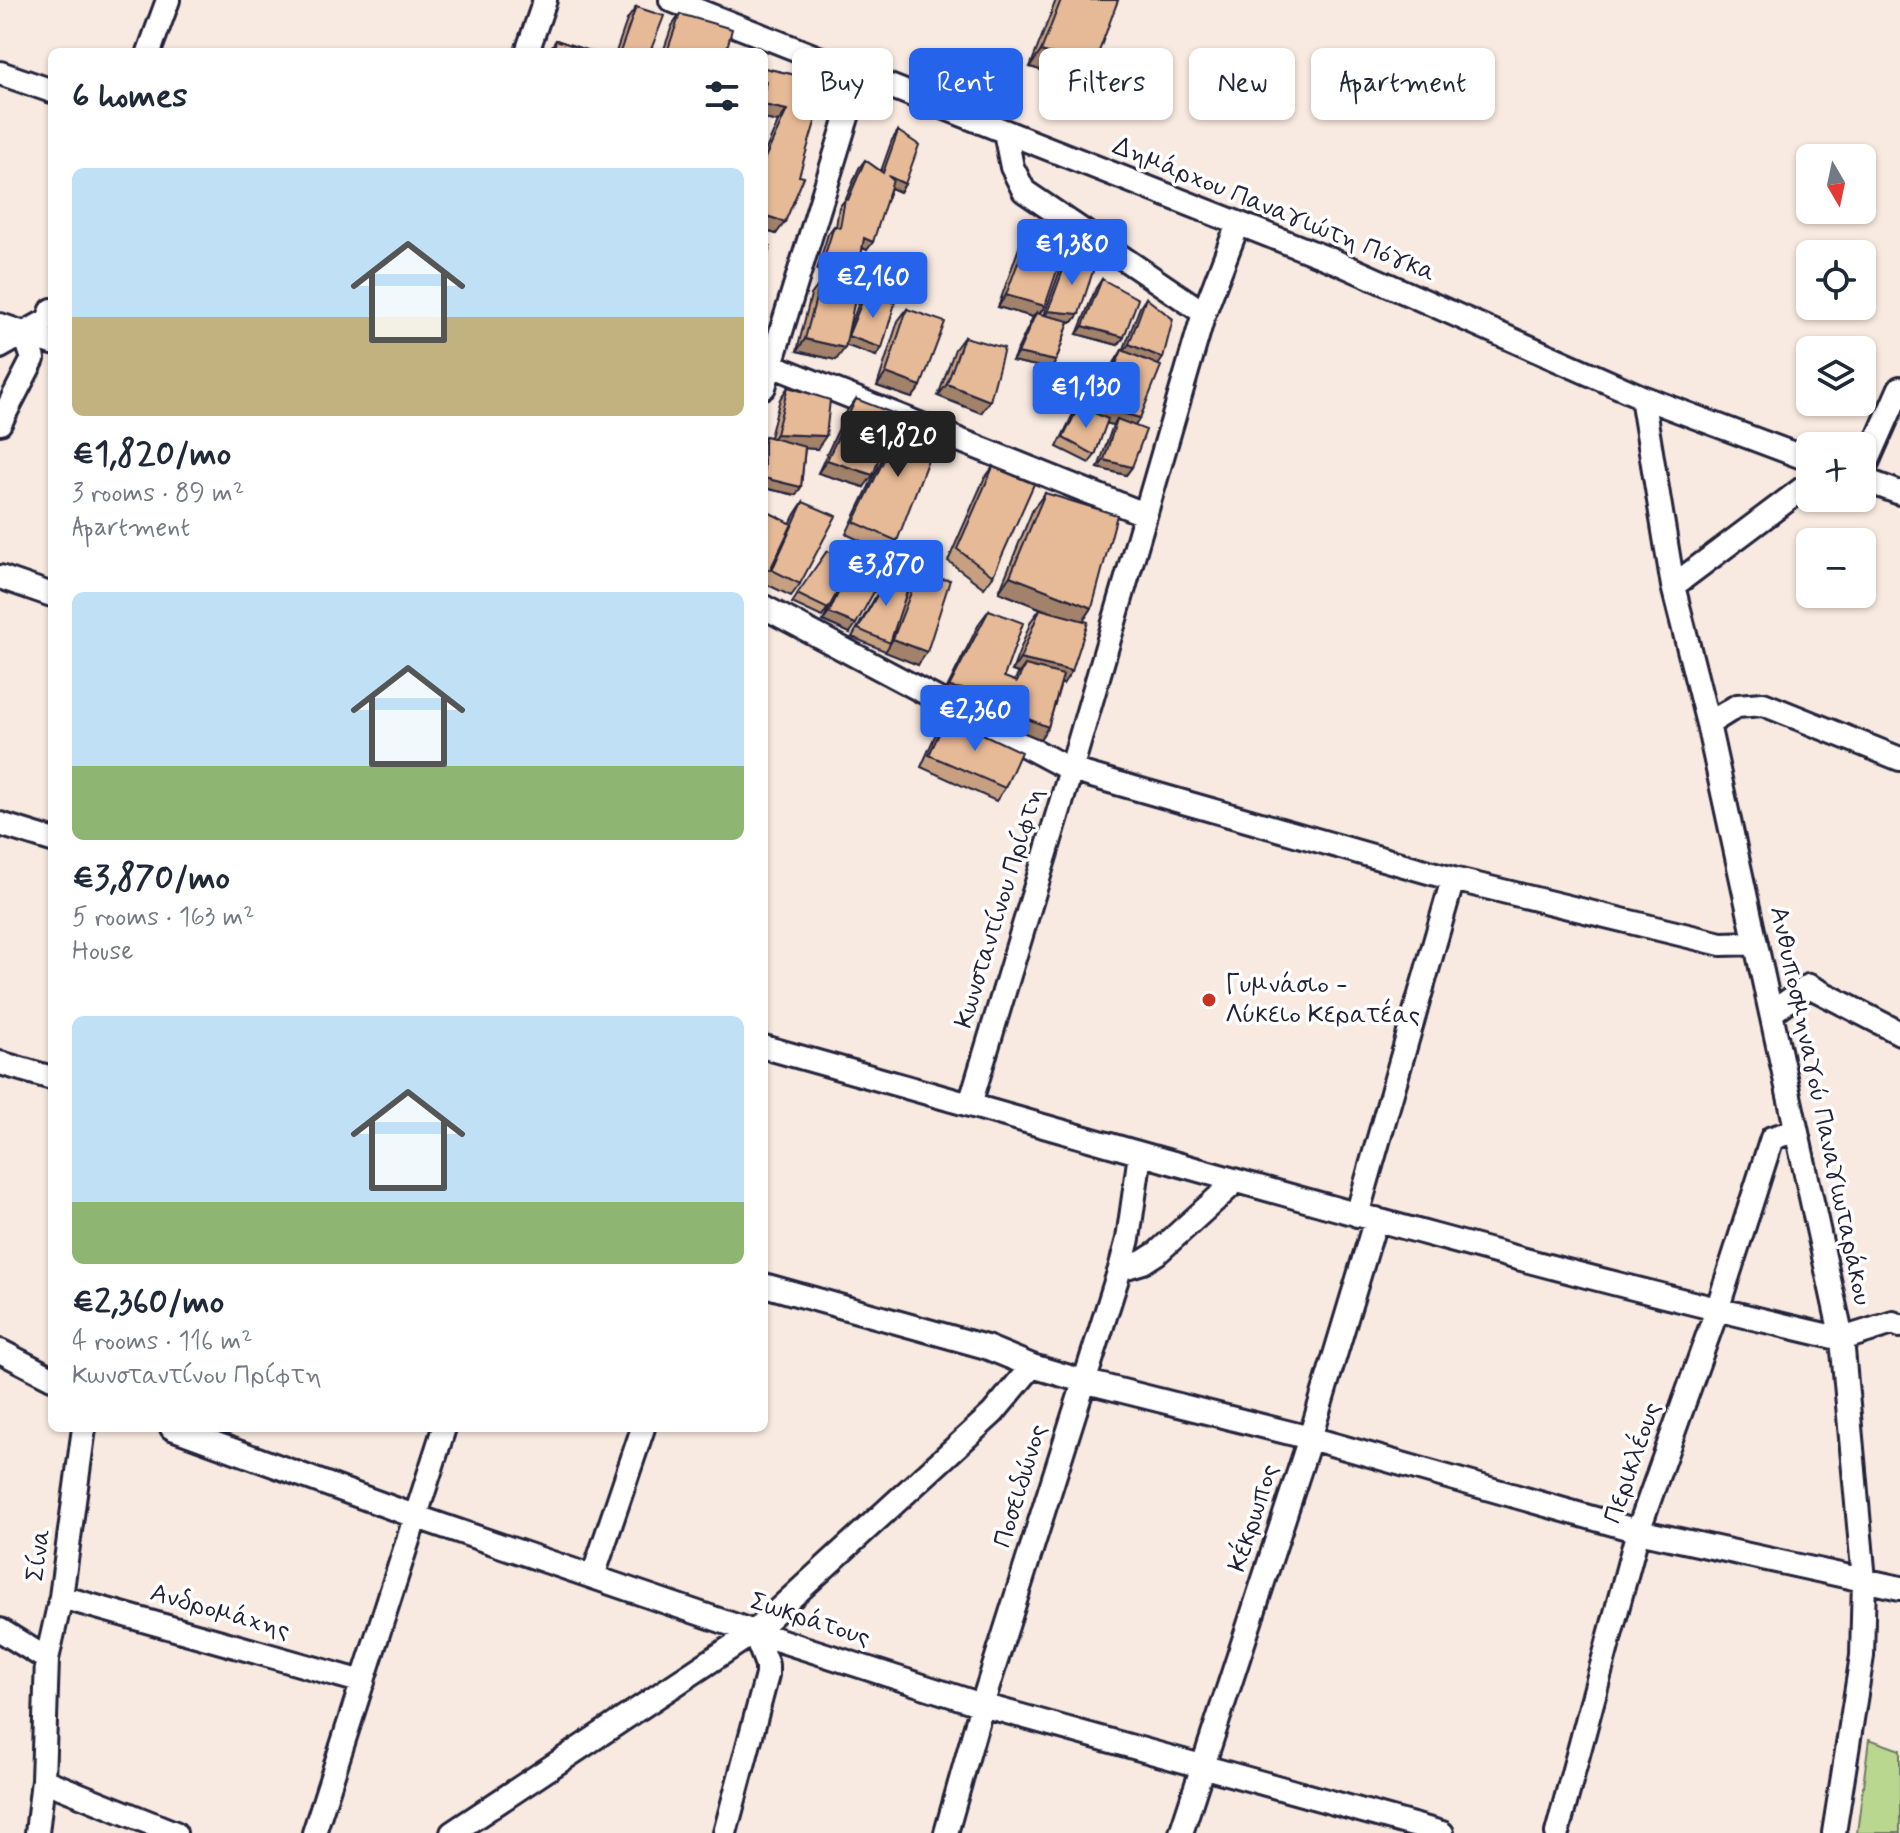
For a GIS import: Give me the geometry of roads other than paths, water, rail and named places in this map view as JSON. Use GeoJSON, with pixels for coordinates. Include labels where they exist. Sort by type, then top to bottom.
{"type":"FeatureCollection","features":[{"type":"Feature","properties":{"kind":"street"},"geometry":{"type":"LineString","coordinates":[[150,48],[168,0]]}},
{"type":"Feature","properties":{"kind":"street"},"geometry":{"type":"LineString","coordinates":[[528,48],[545,0]]}},
{"type":"Feature","properties":{"kind":"street","name":"Δημάρχου Παναγιώτη Πόγκα"},"geometry":{"type":"LineString","coordinates":[[671,0],[792,48]]}},
{"type":"Feature","properties":{"kind":"street"},"geometry":{"type":"LineString","coordinates":[[0,73],[48,90]]}},
{"type":"Feature","properties":{"kind":"street","name":"Δημάρχου Παναγιώτη Πόγκα"},"geometry":{"type":"LineString","coordinates":[[893,88],[1334,261],[1642,397],[1796,455]]}},
{"type":"Feature","properties":{"kind":"street"},"geometry":{"type":"LineString","coordinates":[[846,120],[768,363],[1144,514]]}},
{"type":"Feature","properties":{"kind":"street"},"geometry":{"type":"LineString","coordinates":[[1005,132],[1012,167],[1024,191],[1204,313]]}},
{"type":"Feature","properties":{"kind":"street","name":"Κωνσταντίνου Πρίφτη"},"geometry":{"type":"LineString","coordinates":[[970,1104],[1204,313],[1238,224]]}},
{"type":"Feature","properties":{"kind":"street"},"geometry":{"type":"LineString","coordinates":[[0,347],[48,320]]}},
{"type":"Feature","properties":{"kind":"street"},"geometry":{"type":"LineString","coordinates":[[0,325],[48,342]]}},
{"type":"Feature","properties":{"kind":"street"},"geometry":{"type":"LineString","coordinates":[[0,423],[33,359],[25,335]]}},
{"type":"Feature","properties":{"kind":"street"},"geometry":{"type":"LineString","coordinates":[[1876,444],[1900,388]]}},
{"type":"Feature","properties":{"kind":"street","name":"Ανθυποσμηναγού Παναγιωταράκου"},"geometry":{"type":"LineString","coordinates":[[1642,397],[1673,586],[1708,724],[1842,1339],[1864,1580],[1862,1656],[1834,1833]]}},
{"type":"Feature","properties":{"kind":"street"},"geometry":{"type":"LineString","coordinates":[[1876,483],[1900,493]]}},
{"type":"Feature","properties":{"kind":"street"},"geometry":{"type":"LineString","coordinates":[[1673,586],[1796,494]]}},
{"type":"Feature","properties":{"kind":"street"},"geometry":{"type":"LineString","coordinates":[[0,577],[48,594]]}},
{"type":"Feature","properties":{"kind":"street"},"geometry":{"type":"LineString","coordinates":[[768,609],[1071,770],[1453,879],[1721,944],[1756,943]]}},
{"type":"Feature","properties":{"kind":"street"},"geometry":{"type":"LineString","coordinates":[[1708,724],[1737,706],[1763,704],[1900,759]]}},
{"type":"Feature","properties":{"kind":"street"},"geometry":{"type":"LineString","coordinates":[[0,824],[48,839]]}},
{"type":"Feature","properties":{"kind":"street","name":"Κέκρωπος"},"geometry":{"type":"LineString","coordinates":[[1181,1833],[1310,1438],[1453,879]]}},
{"type":"Feature","properties":{"kind":"street"},"geometry":{"type":"LineString","coordinates":[[1771,1013],[1809,986],[1900,1033]]}},
{"type":"Feature","properties":{"kind":"street"},"geometry":{"type":"LineString","coordinates":[[768,1054],[970,1104],[1235,1182],[1717,1310],[1842,1339],[1898,1319]]}},
{"type":"Feature","properties":{"kind":"street"},"geometry":{"type":"LineString","coordinates":[[0,1063],[48,1077]]}},
{"type":"Feature","properties":{"kind":"street","name":"Περικλέους"},"geometry":{"type":"LineString","coordinates":[[1557,1833],[1638,1531],[1717,1310],[1772,1138],[1795,1131]]}},
{"type":"Feature","properties":{"kind":"street","name":"Ποσειδώνος"},"geometry":{"type":"LineString","coordinates":[[946,1833],[982,1705],[1120,1269],[1128,1239],[1140,1154]]}},
{"type":"Feature","properties":{"kind":"street"},"geometry":{"type":"LineString","coordinates":[[1120,1269],[1143,1262],[1157,1253],[1235,1182]]}},
{"type":"Feature","properties":{"kind":"street"},"geometry":{"type":"LineString","coordinates":[[768,1286],[986,1347],[1032,1366],[1083,1381],[1310,1438],[1638,1531],[1900,1588]]}},
{"type":"Feature","properties":{"kind":"street"},"geometry":{"type":"LineString","coordinates":[[0,1351],[48,1376]]}},
{"type":"Feature","properties":{"kind":"street"},"geometry":{"type":"LineString","coordinates":[[452,1833],[754,1632],[993,1413],[1032,1366]]}},
{"type":"Feature","properties":{"kind":"street","name":"Σίνα"},"geometry":{"type":"LineString","coordinates":[[37,1833],[43,1780],[47,1659],[61,1597],[83,1432]]}},
{"type":"Feature","properties":{"kind":"street","name":"Σωκράτους"},"geometry":{"type":"LineString","coordinates":[[183,1432],[417,1517],[754,1632],[982,1705],[1442,1833]]}},
{"type":"Feature","properties":{"kind":"street"},"geometry":{"type":"LineString","coordinates":[[314,1833],[443,1432]]}},
{"type":"Feature","properties":{"kind":"street"},"geometry":{"type":"LineString","coordinates":[[593,1576],[642,1432]]}},
{"type":"Feature","properties":{"kind":"street","name":"Ανδρομάχης"},"geometry":{"type":"LineString","coordinates":[[61,1597],[363,1682]]}},
{"type":"Feature","properties":{"kind":"street"},"geometry":{"type":"LineString","coordinates":[[0,1630],[47,1659]]}},
{"type":"Feature","properties":{"kind":"street"},"geometry":{"type":"LineString","coordinates":[[725,1833],[767,1675],[767,1665],[754,1632]]}},
{"type":"Feature","properties":{"kind":"street"},"geometry":{"type":"LineString","coordinates":[[43,1780],[175,1833]]}},
{"type":"Feature","properties":{"kind":"place","name":"Γυμνάσιο - Λύκειο Κερατέας"},"geometry":{"type":"Point","coordinates":[1209,1000]}}]}
